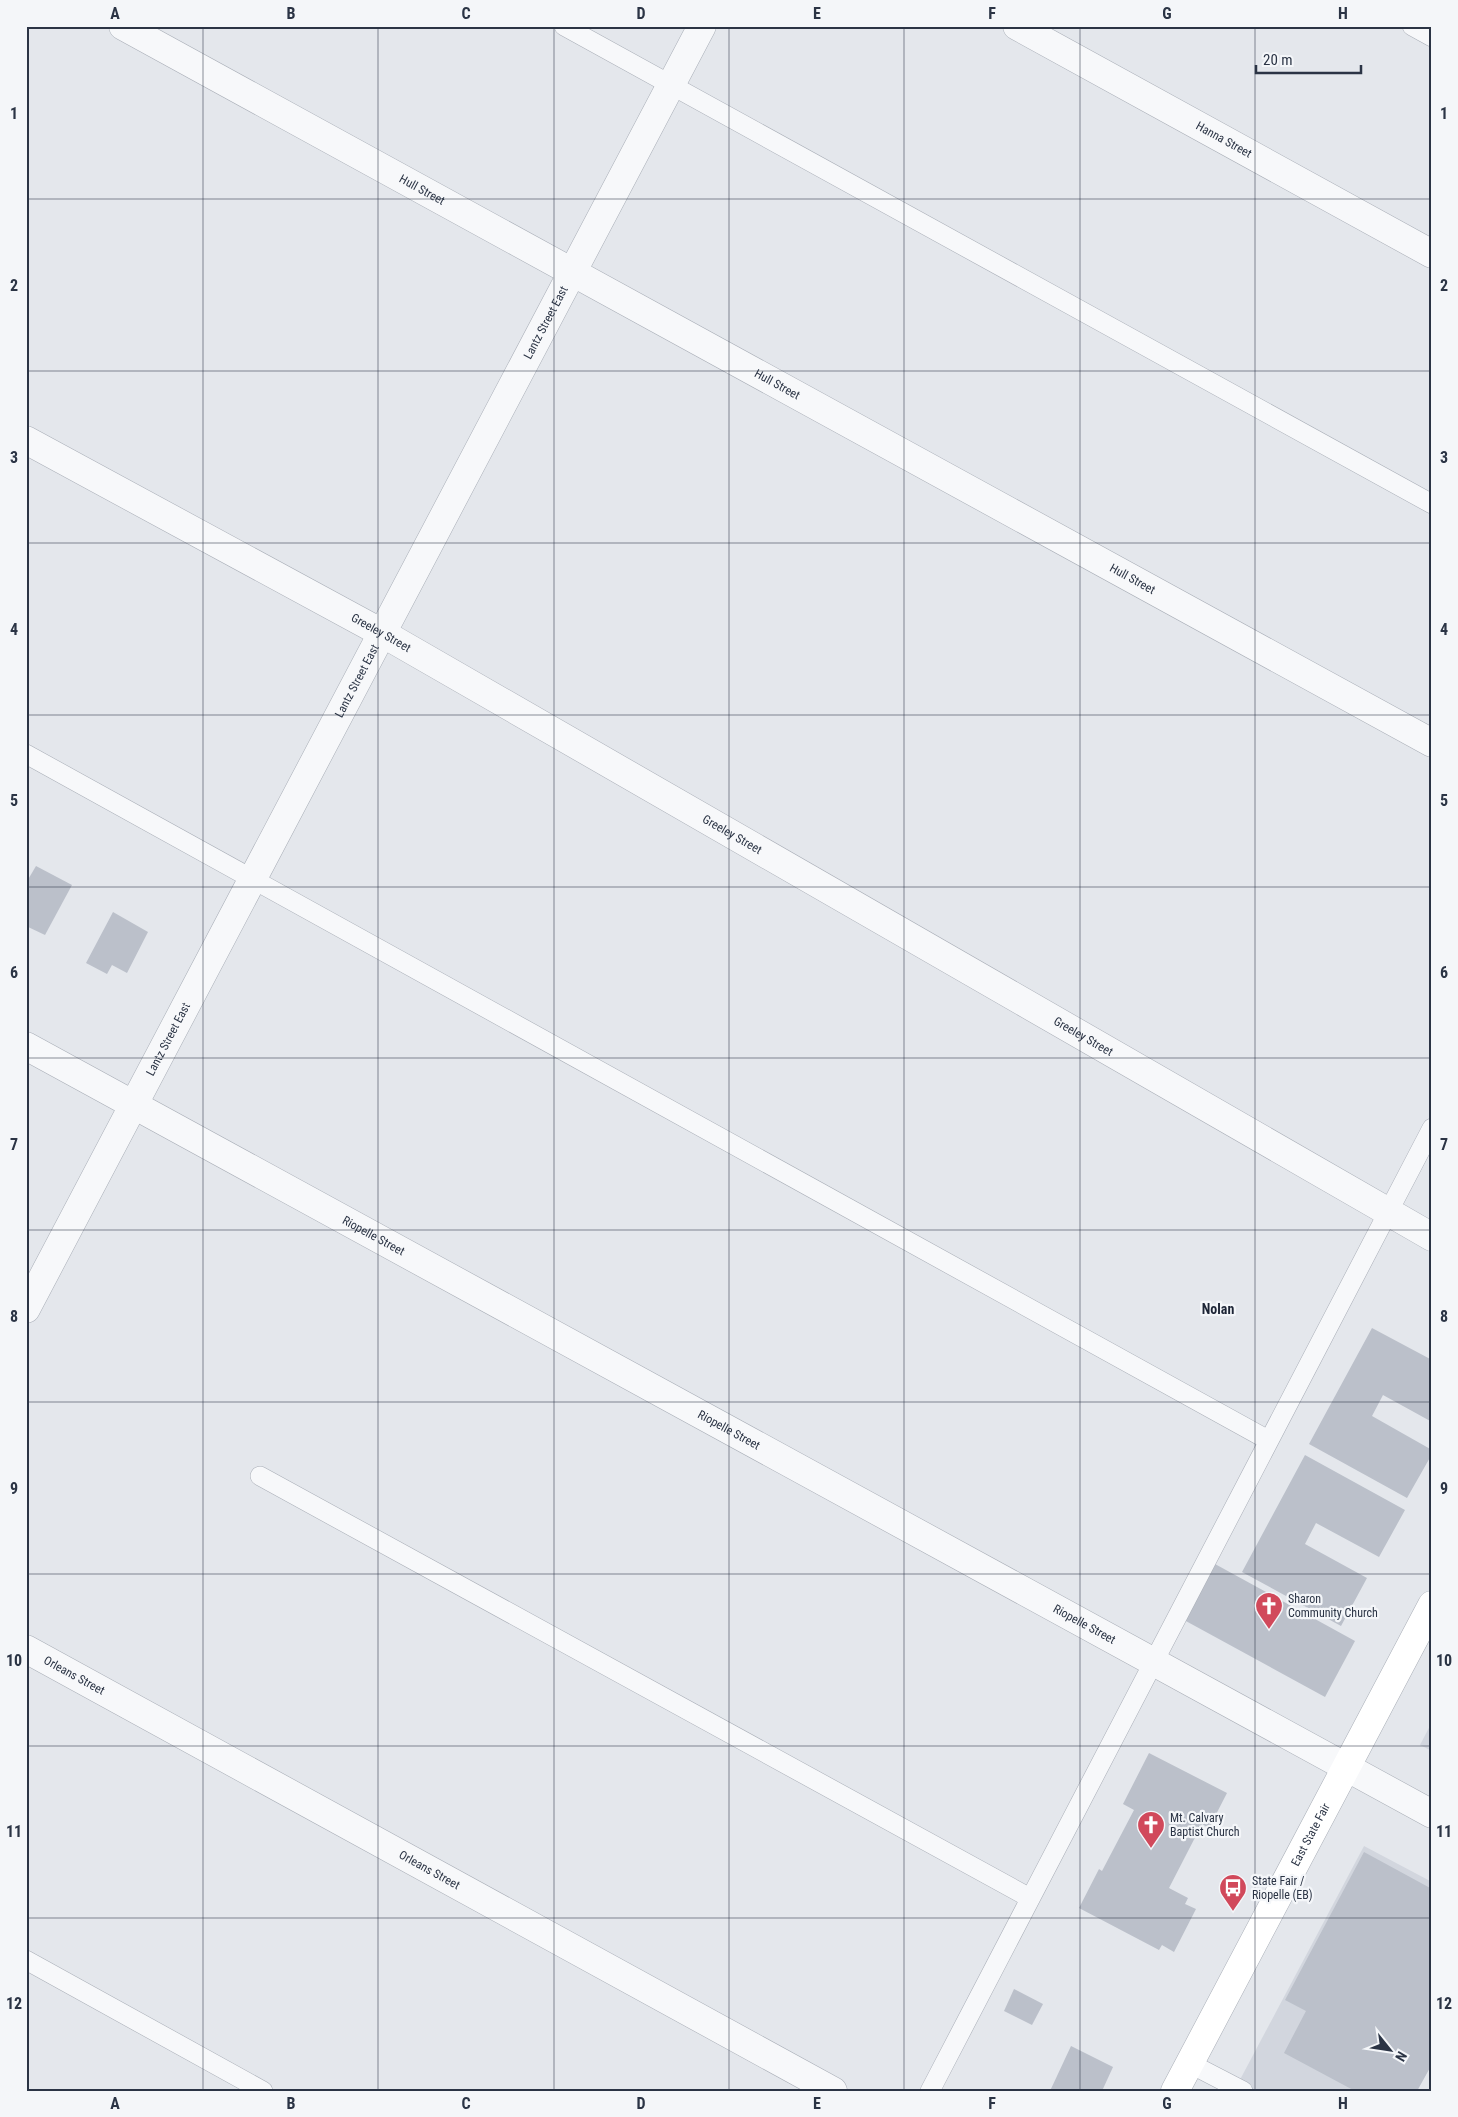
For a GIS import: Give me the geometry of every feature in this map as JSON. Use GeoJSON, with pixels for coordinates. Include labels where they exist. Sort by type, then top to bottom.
{"type":"FeatureCollection","features":[{"type":"Feature","properties":{"kind":"street","name":"Hull Street"},"geometry":{"type":"LineString","coordinates":[[123,26],[1432,743]]}},
{"type":"Feature","properties":{"kind":"street","name":"Lantz Street East"},"geometry":{"type":"LineString","coordinates":[[26,1309],[702,26]]}},
{"type":"Feature","properties":{"kind":"street","name":"Hanna Street"},"geometry":{"type":"LineString","coordinates":[[1017,26],[1432,254]]}},
{"type":"Feature","properties":{"kind":"street","name":"Greeley Street"},"geometry":{"type":"LineString","coordinates":[[26,440],[382,633],[1432,1237]]}},
{"type":"Feature","properties":{"kind":"street","name":"Riopelle Street"},"geometry":{"type":"LineString","coordinates":[[26,1046],[1432,1814]]}},
{"type":"Feature","properties":{"kind":"street","name":"East State Fair"},"geometry":{"type":"LineString","coordinates":[[1175,2091],[1432,1605]]}},
{"type":"Feature","properties":{"kind":"street","name":"Orleans Street"},"geometry":{"type":"LineString","coordinates":[[26,1649],[833,2091]]}},
{"type":"Feature","properties":{"kind":"lane"},"geometry":{"type":"LineString","coordinates":[[564,26],[1432,504]]}},
{"type":"Feature","properties":{"kind":"lane"},"geometry":{"type":"LineString","coordinates":[[1412,26],[1432,37]]}},
{"type":"Feature","properties":{"kind":"lane"},"geometry":{"type":"LineString","coordinates":[[26,754],[1268,1440]]}},
{"type":"Feature","properties":{"kind":"lane"},"geometry":{"type":"LineString","coordinates":[[930,2091],[1432,1128]]}},
{"type":"Feature","properties":{"kind":"lane"},"geometry":{"type":"LineString","coordinates":[[260,1476],[1030,1898]]}},
{"type":"Feature","properties":{"kind":"lane"},"geometry":{"type":"LineString","coordinates":[[26,1960],[263,2091]]}},
{"type":"Feature","properties":{"kind":"lane"},"geometry":{"type":"LineString","coordinates":[[1189,2063],[1243,2091]]}},
{"type":"Feature","properties":{"kind":"shaded area"},"geometry":{"type":"Polygon","coordinates":[[[1432,1722],[1432,1751],[1420,1745],[1432,1722]]]}},
{"type":"Feature","properties":{"kind":"shaded area"},"geometry":{"type":"Polygon","coordinates":[[[1364,1846],[1432,1882],[1432,2064],[1417,2091],[1234,2091],[1364,1846]]]}},
{"type":"Feature","properties":{"kind":"building"},"geometry":{"type":"Polygon","coordinates":[[[36,866],[72,885],[45,935],[26,926],[26,883],[36,866]]]}},
{"type":"Feature","properties":{"kind":"building"},"geometry":{"type":"Polygon","coordinates":[[[113,912],[148,932],[127,973],[112,965],[107,974],[86,963],[113,912]]]}},
{"type":"Feature","properties":{"kind":"building"},"geometry":{"type":"Polygon","coordinates":[[[1372,1328],[1432,1360],[1432,1422],[1383,1395],[1372,1416],[1432,1450],[1432,1454],[1407,1498],[1309,1444],[1372,1328]]]}},
{"type":"Feature","properties":{"kind":"building"},"geometry":{"type":"Polygon","coordinates":[[[1305,1455],[1405,1510],[1379,1557],[1316,1523],[1305,1544],[1367,1578],[1341,1626],[1242,1572],[1305,1455]]]}},
{"type":"Feature","properties":{"kind":"building","name":"Sharon Community Church"},"geometry":{"type":"Polygon","coordinates":[[[1215,1564],[1355,1641],[1325,1697],[1184,1620],[1215,1564]]]}},
{"type":"Feature","properties":{"kind":"building","name":"Mt. Calvary Baptist Church"},"geometry":{"type":"Polygon","coordinates":[[[1149,1753],[1227,1793],[1209,1828],[1202,1824],[1169,1888],[1188,1898],[1185,1904],[1196,1909],[1174,1952],[1162,1945],[1159,1950],[1079,1908],[1099,1869],[1102,1871],[1134,1810],[1123,1804],[1149,1753]]]}},
{"type":"Feature","properties":{"kind":"building"},"geometry":{"type":"Polygon","coordinates":[[[1364,1852],[1432,1889],[1432,2064],[1417,2091],[1355,2091],[1284,2053],[1306,2011],[1285,2000],[1364,1852]]]}},
{"type":"Feature","properties":{"kind":"building"},"geometry":{"type":"Polygon","coordinates":[[[1014,1989],[1043,2004],[1032,2025],[1004,2011],[1014,1989]]]}},
{"type":"Feature","properties":{"kind":"building"},"geometry":{"type":"Polygon","coordinates":[[[1071,2046],[1113,2067],[1102,2091],[1050,2091],[1071,2046]]]}},
{"type":"Feature","properties":{"kind":"place","name":"Sharon Community Church"},"geometry":{"type":"Point","coordinates":[1269,1630]}},
{"type":"Feature","properties":{"kind":"place","name":"Mt. Calvary Baptist Church"},"geometry":{"type":"Point","coordinates":[1151,1849]}},
{"type":"Feature","properties":{"kind":"place","name":"State Fair / Riopelle (EB)"},"geometry":{"type":"Point","coordinates":[1233,1912]}},
{"type":"Feature","properties":{"kind":"district","name":"Nolan"},"geometry":{"type":"Point","coordinates":[1218,1309]}}]}
